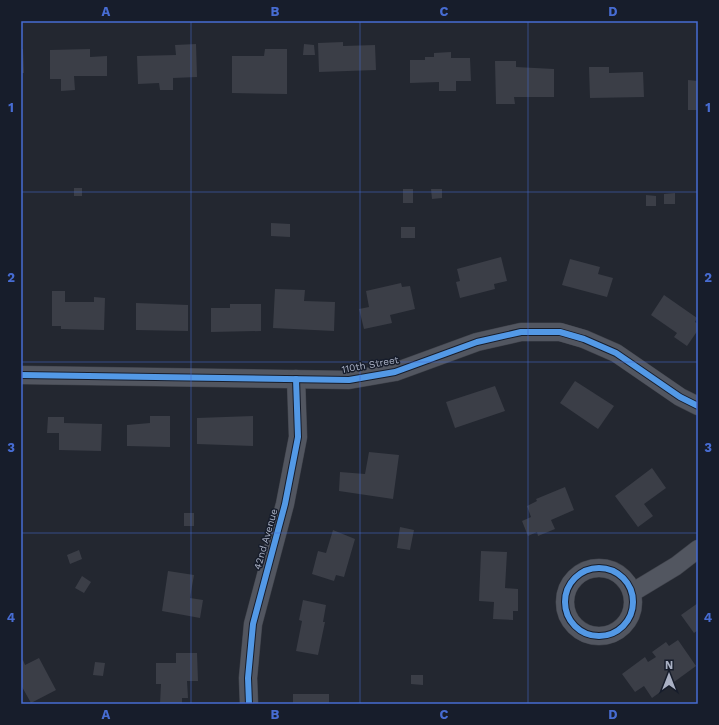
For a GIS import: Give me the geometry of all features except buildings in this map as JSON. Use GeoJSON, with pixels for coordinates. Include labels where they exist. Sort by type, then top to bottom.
{"type":"FeatureCollection","features":[{"type":"Feature","properties":{"kind":"street","name":"110th Street"},"geometry":{"type":"LineString","coordinates":[[21,375],[349,380],[395,372],[477,342],[521,332],[560,332],[584,339],[616,353],[680,397],[698,406]]}},
{"type":"Feature","properties":{"kind":"street","name":"42nd Avenue"},"geometry":{"type":"LineString","coordinates":[[249,704],[248,678],[253,624],[285,504],[298,437],[296,379]]}},
{"type":"Feature","properties":{"kind":"street"},"geometry":{"type":"LineString","coordinates":[[633,592],[676,566],[698,549]]}},
{"type":"Feature","properties":{"kind":"cycle path"},"geometry":{"type":"LineString","coordinates":[[21,375],[349,380],[395,372],[477,342],[521,332],[560,332],[584,339],[616,353],[680,397],[698,406]]}},
{"type":"Feature","properties":{"kind":"cycle path"},"geometry":{"type":"LineString","coordinates":[[249,704],[248,678],[253,624],[285,504],[298,437],[296,379]]}},
{"type":"Feature","properties":{"kind":"cycle path"},"geometry":{"type":"LineString","coordinates":[[592,568],[606,568],[618,573],[628,583],[633,595],[633,602],[633,609],[628,621],[618,631],[606,636],[592,636],[580,631],[570,621],[565,609],[565,595],[570,583],[580,573],[592,568]]}}]}
